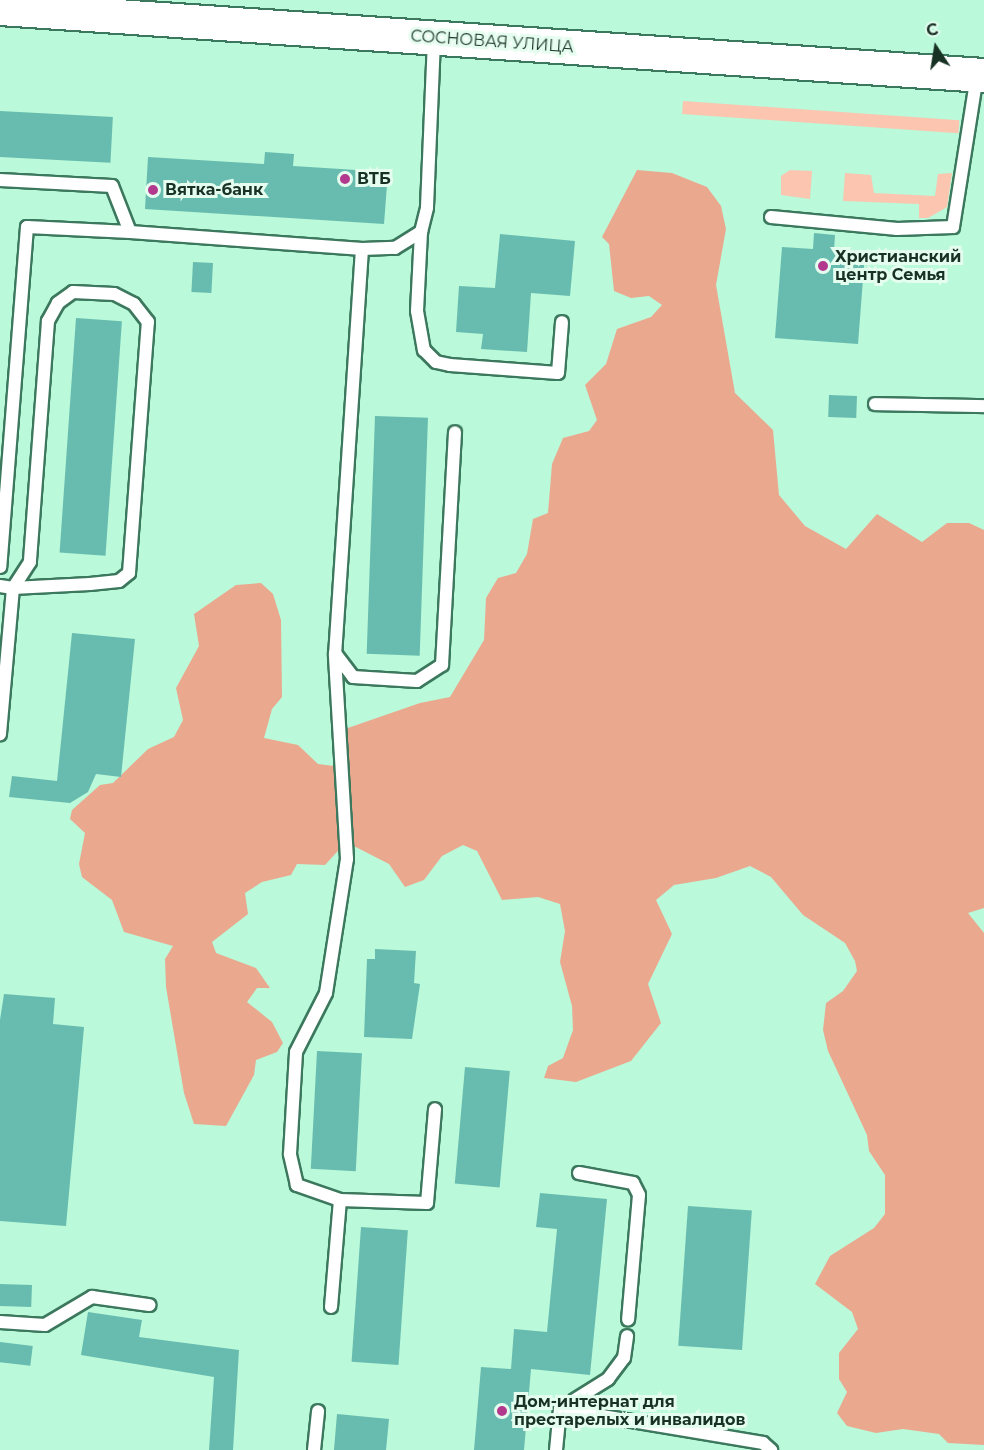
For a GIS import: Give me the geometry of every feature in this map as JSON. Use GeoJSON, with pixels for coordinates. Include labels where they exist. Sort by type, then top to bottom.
{"type":"FeatureCollection","features":[{"type":"Feature","properties":{"kind":"street","name":"СОСНОВАЯ УЛИЦА"},"geometry":{"type":"LineString","coordinates":[[0,8],[980,75]]}},
{"type":"Feature","properties":{"kind":"lane"},"geometry":{"type":"LineString","coordinates":[[434,38],[427,208],[421,232],[418,334],[436,362],[558,374],[562,322]]}},
{"type":"Feature","properties":{"kind":"lane"},"geometry":{"type":"LineString","coordinates":[[771,217],[897,229],[953,227],[980,75]]}},
{"type":"Feature","properties":{"kind":"lane"},"geometry":{"type":"LineString","coordinates":[[0,180],[112,186],[130,232]]}},
{"type":"Feature","properties":{"kind":"lane"},"geometry":{"type":"LineString","coordinates":[[0,567],[27,227],[363,249],[395,248],[421,232]]}},
{"type":"Feature","properties":{"kind":"lane"},"geometry":{"type":"LineString","coordinates":[[363,249],[335,653],[347,859],[326,993],[296,1052],[290,1154],[297,1185],[340,1200],[427,1203],[435,1109]]}},
{"type":"Feature","properties":{"kind":"lane"},"geometry":{"type":"LineString","coordinates":[[0,734],[6,587],[30,562],[48,321],[58,303],[74,292],[114,294],[134,304],[148,322],[129,573],[119,581],[6,587]]}},
{"type":"Feature","properties":{"kind":"lane"},"geometry":{"type":"LineString","coordinates":[[875,404],[984,406]]}},
{"type":"Feature","properties":{"kind":"lane"},"geometry":{"type":"LineString","coordinates":[[335,653],[353,677],[417,681],[442,665],[455,432]]}},
{"type":"Feature","properties":{"kind":"lane"},"geometry":{"type":"LineString","coordinates":[[579,1173],[633,1183],[639,1195],[628,1320]]}},
{"type":"Feature","properties":{"kind":"lane"},"geometry":{"type":"LineString","coordinates":[[331,1307],[340,1200]]}},
{"type":"Feature","properties":{"kind":"lane"},"geometry":{"type":"LineString","coordinates":[[0,1322],[45,1325],[92,1296],[149,1305]]}},
{"type":"Feature","properties":{"kind":"lane"},"geometry":{"type":"LineString","coordinates":[[561,1409],[608,1379],[624,1358],[627,1336]]}},
{"type":"Feature","properties":{"kind":"lane"},"geometry":{"type":"LineString","coordinates":[[556,1450],[561,1409]]}},
{"type":"Feature","properties":{"kind":"lane"},"geometry":{"type":"LineString","coordinates":[[561,1409],[763,1443],[771,1450]]}},
{"type":"Feature","properties":{"kind":"lane"},"geometry":{"type":"LineString","coordinates":[[314,1450],[318,1411]]}},
{"type":"Feature","properties":{"kind":"shaded area"},"geometry":{"type":"Polygon","coordinates":[[[683,101],[959,120],[958,133],[682,114],[683,101]]]}},
{"type":"Feature","properties":{"kind":"shaded area"},"geometry":{"type":"Polygon","coordinates":[[[637,170],[672,173],[707,187],[721,206],[726,229],[716,285],[735,393],[773,430],[779,495],[805,526],[846,549],[877,514],[922,542],[947,523],[969,523],[984,530],[984,908],[968,913],[984,933],[984,1445],[948,1443],[939,1434],[903,1429],[876,1433],[847,1426],[837,1413],[847,1392],[839,1379],[839,1353],[858,1329],[852,1312],[815,1284],[830,1256],[874,1228],[885,1214],[885,1175],[869,1151],[867,1135],[828,1051],[823,1030],[826,1003],[843,991],[857,971],[855,961],[845,943],[803,915],[771,877],[750,866],[716,878],[674,885],[656,900],[672,934],[648,984],[661,1023],[631,1061],[576,1082],[544,1078],[548,1066],[563,1058],[573,1030],[572,1006],[560,962],[565,931],[560,904],[538,897],[502,900],[477,851],[463,845],[442,856],[424,880],[405,887],[389,864],[346,842],[325,865],[297,864],[291,875],[262,882],[245,893],[248,914],[212,942],[216,953],[256,968],[270,988],[257,988],[247,1002],[272,1022],[283,1043],[277,1052],[256,1060],[254,1075],[226,1126],[194,1124],[184,1093],[166,987],[165,959],[173,946],[124,932],[112,900],[82,877],[79,864],[85,833],[70,819],[72,810],[100,785],[113,783],[148,749],[174,737],[183,720],[176,688],[199,646],[194,614],[236,585],[261,583],[273,594],[281,620],[282,697],[272,709],[264,738],[298,745],[318,764],[334,766],[345,729],[420,703],[450,697],[484,640],[486,598],[498,578],[516,573],[527,554],[533,519],[548,513],[552,464],[563,438],[589,431],[597,420],[585,385],[606,364],[617,329],[651,317],[662,305],[649,296],[631,298],[614,291],[609,244],[602,237],[637,170]]]}},
{"type":"Feature","properties":{"kind":"shaded area"},"geometry":{"type":"Polygon","coordinates":[[[790,170],[812,171],[810,199],[781,195],[781,176],[790,170]]]}},
{"type":"Feature","properties":{"kind":"shaded area"},"geometry":{"type":"Polygon","coordinates":[[[845,173],[871,175],[874,193],[935,196],[938,174],[952,173],[947,207],[928,218],[919,218],[919,204],[843,201],[845,173]]]}},
{"type":"Feature","properties":{"kind":"building"},"geometry":{"type":"Polygon","coordinates":[[[0,111],[113,117],[110,163],[0,157],[0,111]]]}},
{"type":"Feature","properties":{"kind":"building"},"geometry":{"type":"Polygon","coordinates":[[[265,152],[294,154],[293,166],[388,172],[384,224],[145,209],[148,157],[264,164],[265,152]]]}},
{"type":"Feature","properties":{"kind":"building"},"geometry":{"type":"Polygon","coordinates":[[[814,233],[835,235],[834,251],[865,253],[858,344],[775,338],[782,247],[813,249],[814,233]]]}},
{"type":"Feature","properties":{"kind":"building"},"geometry":{"type":"Polygon","coordinates":[[[500,234],[575,241],[570,296],[531,293],[527,352],[481,349],[483,334],[456,332],[459,286],[495,288],[500,234]]]}},
{"type":"Feature","properties":{"kind":"building"},"geometry":{"type":"Polygon","coordinates":[[[193,262],[213,263],[211,293],[191,292],[193,262]]]}},
{"type":"Feature","properties":{"kind":"building"},"geometry":{"type":"Polygon","coordinates":[[[76,318],[122,321],[105,556],[60,552],[76,318]]]}},
{"type":"Feature","properties":{"kind":"building"},"geometry":{"type":"Polygon","coordinates":[[[829,395],[857,396],[856,418],[828,417],[829,395]]]}},
{"type":"Feature","properties":{"kind":"building"},"geometry":{"type":"Polygon","coordinates":[[[375,416],[428,418],[420,656],[367,654],[375,416]]]}},
{"type":"Feature","properties":{"kind":"building"},"geometry":{"type":"Polygon","coordinates":[[[72,633],[135,639],[121,777],[96,774],[88,792],[70,803],[9,797],[12,776],[57,781],[72,633]]]}},
{"type":"Feature","properties":{"kind":"building"},"geometry":{"type":"Polygon","coordinates":[[[375,949],[416,951],[414,983],[420,984],[412,1039],[364,1037],[367,959],[375,959],[375,949]]]}},
{"type":"Feature","properties":{"kind":"building"},"geometry":{"type":"Polygon","coordinates":[[[4,994],[55,998],[53,1024],[84,1027],[66,1226],[0,1221],[0,1020],[4,994]]]}},
{"type":"Feature","properties":{"kind":"building"},"geometry":{"type":"Polygon","coordinates":[[[317,1051],[362,1053],[356,1171],[311,1169],[317,1051]]]}},
{"type":"Feature","properties":{"kind":"building"},"geometry":{"type":"Polygon","coordinates":[[[465,1067],[510,1071],[500,1187],[455,1184],[465,1067]]]}},
{"type":"Feature","properties":{"kind":"building"},"geometry":{"type":"Polygon","coordinates":[[[540,1193],[607,1199],[590,1375],[531,1369],[524,1450],[474,1450],[481,1367],[511,1369],[514,1329],[547,1332],[557,1229],[536,1227],[540,1193]]]}},
{"type":"Feature","properties":{"kind":"building"},"geometry":{"type":"Polygon","coordinates":[[[688,1206],[752,1210],[742,1350],[678,1346],[688,1206]]]}},
{"type":"Feature","properties":{"kind":"building"},"geometry":{"type":"Polygon","coordinates":[[[361,1227],[408,1230],[398,1365],[352,1362],[361,1227]]]}},
{"type":"Feature","properties":{"kind":"building"},"geometry":{"type":"Polygon","coordinates":[[[0,1284],[32,1285],[31,1307],[0,1306],[0,1284]]]}},
{"type":"Feature","properties":{"kind":"building"},"geometry":{"type":"Polygon","coordinates":[[[88,1312],[142,1320],[139,1337],[239,1350],[233,1450],[209,1450],[214,1377],[81,1355],[88,1312]]]}},
{"type":"Feature","properties":{"kind":"building"},"geometry":{"type":"Polygon","coordinates":[[[0,1342],[33,1346],[30,1366],[0,1362],[0,1342]]]}},
{"type":"Feature","properties":{"kind":"building"},"geometry":{"type":"Polygon","coordinates":[[[337,1414],[389,1419],[386,1450],[334,1450],[337,1414]]]}},
{"type":"Feature","properties":{"kind":"place","name":"ВТБ"},"geometry":{"type":"Point","coordinates":[345,179]}},
{"type":"Feature","properties":{"kind":"place","name":"Вятка-банк"},"geometry":{"type":"Point","coordinates":[153,190]}},
{"type":"Feature","properties":{"kind":"place","name":"Христианский центр Семья"},"geometry":{"type":"Point","coordinates":[823,266]}},
{"type":"Feature","properties":{"kind":"place","name":"Дом-интернат для престарелых и инвалидов"},"geometry":{"type":"Point","coordinates":[502,1411]}}]}
